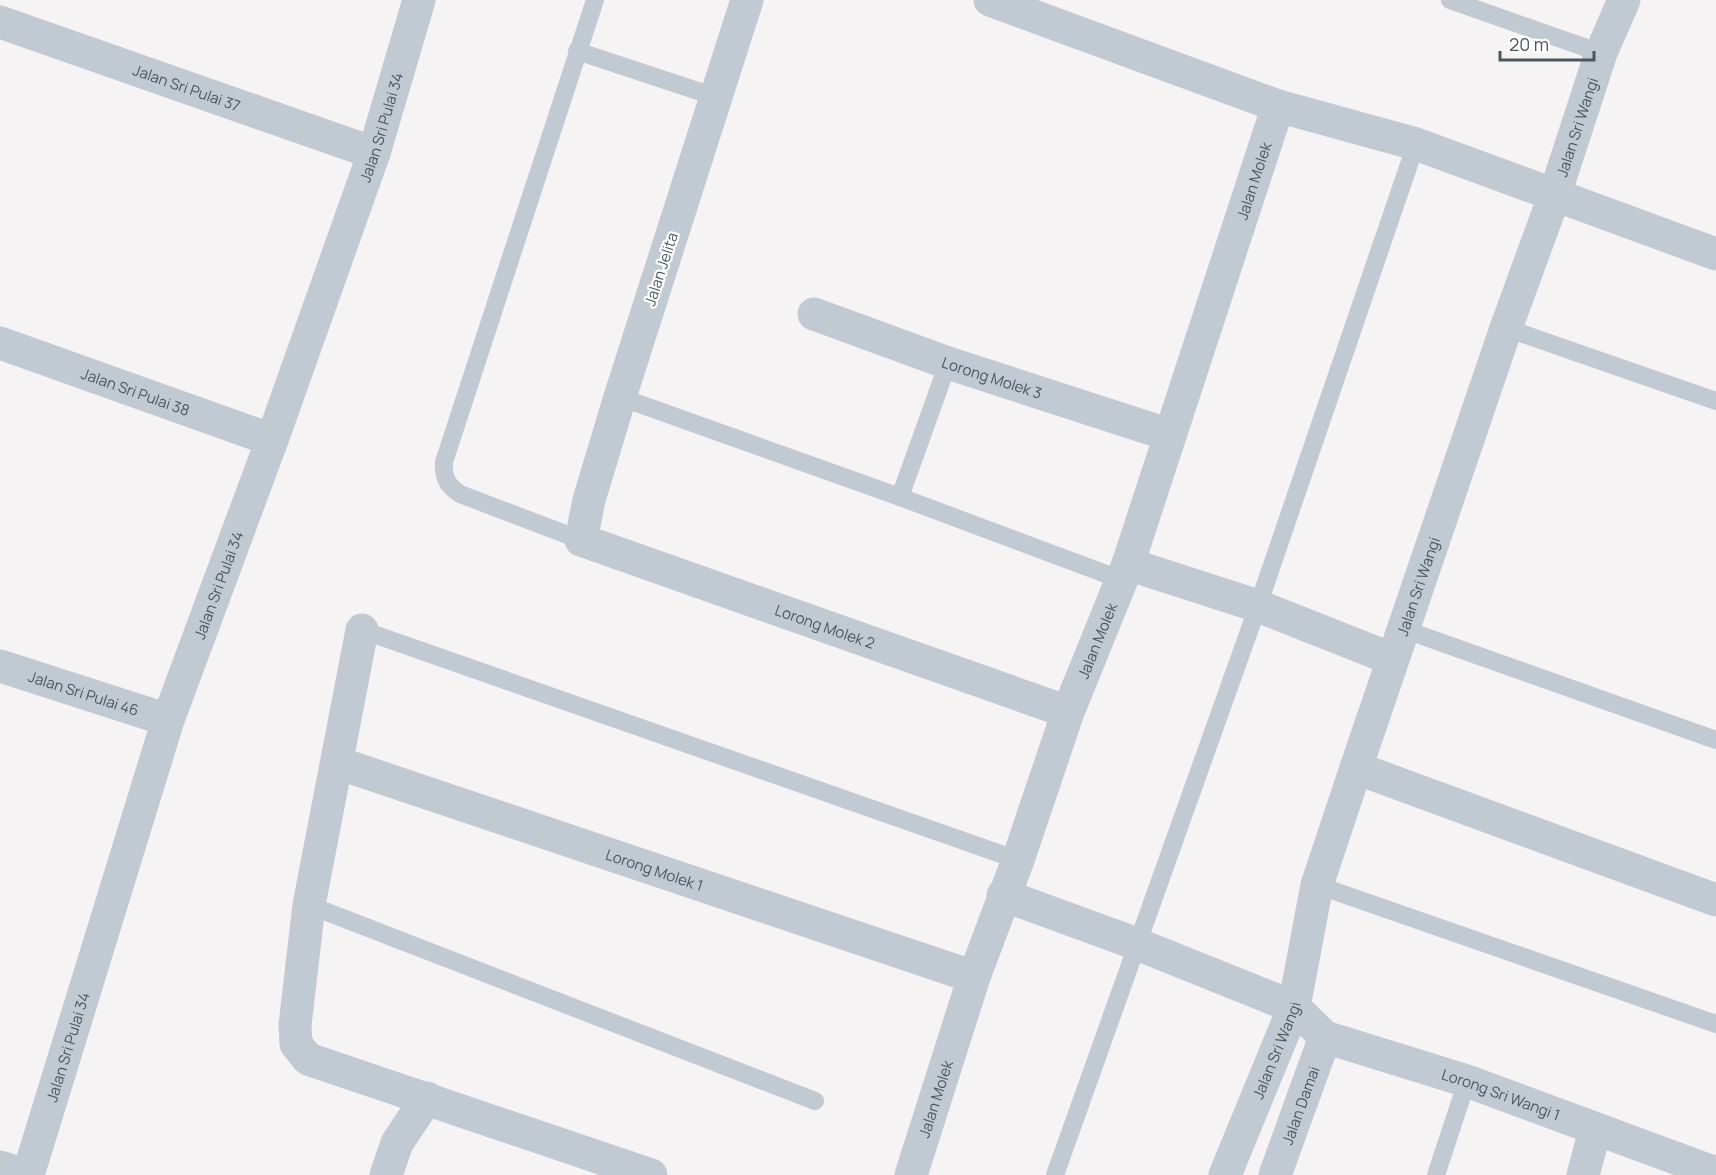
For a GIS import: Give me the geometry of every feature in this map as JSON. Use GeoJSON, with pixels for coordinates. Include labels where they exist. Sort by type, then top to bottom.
{"type":"FeatureCollection","features":[{"type":"Feature","properties":{"kind":"street","name":"Jalan Sri Pulai 34"},"geometry":{"type":"LineString","coordinates":[[26,1175],[168,720],[272,440],[374,153],[419,0]]}},
{"type":"Feature","properties":{"kind":"street","name":"Jalan Jelita"},"geometry":{"type":"LineString","coordinates":[[581,540],[589,500],[620,397],[747,0]]}},
{"type":"Feature","properties":{"kind":"street","name":"Jalan Sri Wangi"},"geometry":{"type":"LineString","coordinates":[[1225,1175],[1293,1006],[1317,885],[1506,328],[1555,194],[1601,53],[1624,0]]}},
{"type":"Feature","properties":{"kind":"street"},"geometry":{"type":"LineString","coordinates":[[1010,3],[1278,106],[1416,144],[1716,254]]}},
{"type":"Feature","properties":{"kind":"street","name":"Jalan Sri Pulai 37"},"geometry":{"type":"LineString","coordinates":[[0,22],[374,153]]}},
{"type":"Feature","properties":{"kind":"street","name":"Jalan Molek"},"geometry":{"type":"LineString","coordinates":[[911,1175],[974,977],[1003,895],[1018,860],[1068,712],[1125,572],[1278,106]]}},
{"type":"Feature","properties":{"kind":"street","name":"Lorong Molek 3"},"geometry":{"type":"LineString","coordinates":[[814,314],[948,363],[1170,435]]}},
{"type":"Feature","properties":{"kind":"street","name":"Jalan Sri Pulai 38"},"geometry":{"type":"LineString","coordinates":[[0,343],[272,440]]}},
{"type":"Feature","properties":{"kind":"street","name":"Lorong Molek 2"},"geometry":{"type":"LineString","coordinates":[[581,540],[1068,712]]}},
{"type":"Feature","properties":{"kind":"street"},"geometry":{"type":"LineString","coordinates":[[1125,572],[1398,644]]}},
{"type":"Feature","properties":{"kind":"street"},"geometry":{"type":"LineString","coordinates":[[362,630],[309,904],[295,1025],[296,1044],[308,1059],[651,1175]]}},
{"type":"Feature","properties":{"kind":"street","name":"Jalan Sri Pulai 46"},"geometry":{"type":"LineString","coordinates":[[0,666],[168,720]]}},
{"type":"Feature","properties":{"kind":"street","name":"Lorong Molek 1"},"geometry":{"type":"LineString","coordinates":[[338,763],[974,977]]}},
{"type":"Feature","properties":{"kind":"street"},"geometry":{"type":"LineString","coordinates":[[1356,768],[1716,900]]}},
{"type":"Feature","properties":{"kind":"street"},"geometry":{"type":"LineString","coordinates":[[1003,895],[1137,944],[1293,1006]]}},
{"type":"Feature","properties":{"kind":"street","name":"Lorong Sri Wangi 1"},"geometry":{"type":"LineString","coordinates":[[1293,1006],[1325,1037],[1467,1081],[1716,1173]]}},
{"type":"Feature","properties":{"kind":"street","name":"Jalan Damai"},"geometry":{"type":"LineString","coordinates":[[1275,1175],[1325,1037]]}},
{"type":"Feature","properties":{"kind":"street"},"geometry":{"type":"LineString","coordinates":[[386,1175],[398,1143],[428,1098]]}},
{"type":"Feature","properties":{"kind":"street"},"geometry":{"type":"LineString","coordinates":[[1583,1175],[1595,1130]]}},
{"type":"Feature","properties":{"kind":"street"},"geometry":{"type":"LineString","coordinates":[[0,1167],[26,1175]]}},
{"type":"Feature","properties":{"kind":"lane"},"geometry":{"type":"LineString","coordinates":[[581,540],[459,494],[449,486],[443,475],[444,462],[595,0]]}},
{"type":"Feature","properties":{"kind":"lane"},"geometry":{"type":"LineString","coordinates":[[1450,0],[1487,4],[1601,53]]}},
{"type":"Feature","properties":{"kind":"lane"},"geometry":{"type":"LineString","coordinates":[[577,51],[716,97]]}},
{"type":"Feature","properties":{"kind":"lane"},"geometry":{"type":"LineString","coordinates":[[1054,1175],[1258,606],[1416,144]]}},
{"type":"Feature","properties":{"kind":"lane"},"geometry":{"type":"LineString","coordinates":[[1506,328],[1716,400]]}},
{"type":"Feature","properties":{"kind":"lane"},"geometry":{"type":"LineString","coordinates":[[900,497],[948,363]]}},
{"type":"Feature","properties":{"kind":"lane"},"geometry":{"type":"LineString","coordinates":[[620,397],[900,497],[1125,572]]}},
{"type":"Feature","properties":{"kind":"lane"},"geometry":{"type":"LineString","coordinates":[[362,630],[1018,860]]}},
{"type":"Feature","properties":{"kind":"lane"},"geometry":{"type":"LineString","coordinates":[[1398,644],[1716,740]]}},
{"type":"Feature","properties":{"kind":"lane"},"geometry":{"type":"LineString","coordinates":[[1317,885],[1716,1024]]}},
{"type":"Feature","properties":{"kind":"lane"},"geometry":{"type":"LineString","coordinates":[[309,904],[815,1101]]}},
{"type":"Feature","properties":{"kind":"lane"},"geometry":{"type":"LineString","coordinates":[[1437,1175],[1467,1081]]}}]}
